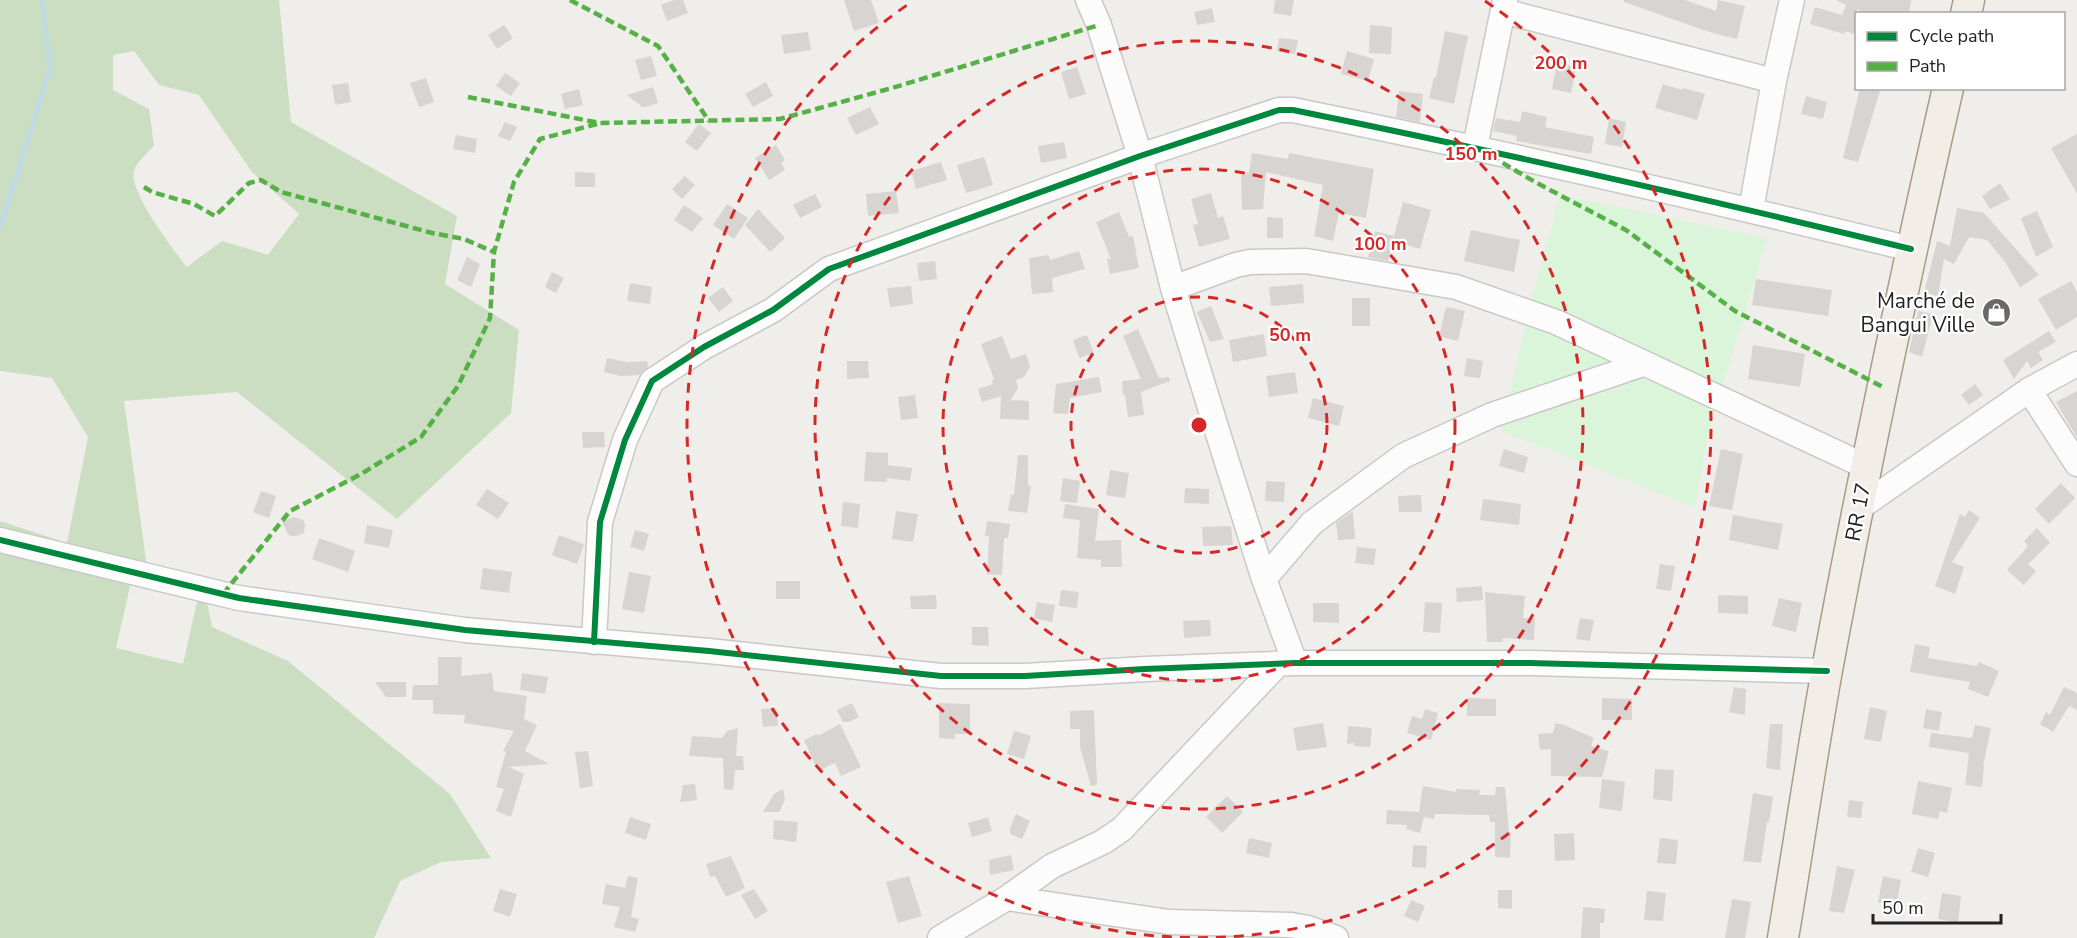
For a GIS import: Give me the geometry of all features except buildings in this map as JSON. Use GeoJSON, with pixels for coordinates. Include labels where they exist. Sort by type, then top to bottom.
{"type":"FeatureCollection","features":[{"type":"Feature","properties":{"kind":"main road","name":"RR 17"},"geometry":{"type":"LineString","coordinates":[[1783,938],[1827,671],[1911,249],[1948,90]]}},
{"type":"Feature","properties":{"kind":"street"},"geometry":{"type":"LineString","coordinates":[[1088,0],[1099,25],[1140,156],[1173,288],[1264,579],[1286,664]]}},
{"type":"Feature","properties":{"kind":"street"},"geometry":{"type":"LineString","coordinates":[[1751,210],[1774,81],[1792,0]]}},
{"type":"Feature","properties":{"kind":"street"},"geometry":{"type":"LineString","coordinates":[[1475,147],[1504,6],[1774,81]]}},
{"type":"Feature","properties":{"kind":"street"},"geometry":{"type":"LineString","coordinates":[[594,642],[600,522],[625,440],[652,381],[704,347],[772,310],[829,269],[1140,156],[1280,110],[1293,110],[1475,147],[1911,249]]}},
{"type":"Feature","properties":{"kind":"street"},"geometry":{"type":"LineString","coordinates":[[1173,288],[1243,263],[1306,261],[1456,287],[1556,322],[1867,467]]}},
{"type":"Feature","properties":{"kind":"street"},"geometry":{"type":"LineString","coordinates":[[1264,579],[1312,523],[1403,456],[1492,415],[1643,364]]}},
{"type":"Feature","properties":{"kind":"street"},"geometry":{"type":"LineString","coordinates":[[1859,508],[2029,390],[2077,364]]}},
{"type":"Feature","properties":{"kind":"street"},"geometry":{"type":"LineString","coordinates":[[2029,390],[2077,464]]}},
{"type":"Feature","properties":{"kind":"street"},"geometry":{"type":"LineString","coordinates":[[0,540],[239,598],[457,630],[709,651],[941,676],[1025,676],[1286,664],[1530,663],[1827,671]]}},
{"type":"Feature","properties":{"kind":"street"},"geometry":{"type":"LineString","coordinates":[[940,938],[1007,898],[1052,866],[1103,842],[1122,829],[1286,664]]}},
{"type":"Feature","properties":{"kind":"street"},"geometry":{"type":"LineString","coordinates":[[1007,898],[1169,922],[1291,925],[1308,928],[1336,938]]}},
{"type":"Feature","properties":{"kind":"green space"},"geometry":{"type":"Polygon","coordinates":[[[0,0],[279,0],[291,122],[457,216],[445,284],[519,330],[511,413],[397,519],[237,392],[124,401],[147,567],[205,593],[212,627],[288,661],[450,794],[491,858],[441,862],[400,881],[374,938],[0,938],[0,521],[67,543],[88,437],[52,378],[0,371],[0,0]],[[134,51],[113,55],[113,90],[149,109],[154,146],[135,168],[134,180],[153,220],[187,267],[222,241],[268,255],[299,214],[252,172],[199,95],[159,85],[134,51]],[[132,578],[116,648],[183,664],[199,593],[132,578]]]}},
{"type":"Feature","properties":{"kind":"green space"},"geometry":{"type":"Polygon","coordinates":[[[1560,195],[1767,238],[1707,438],[1695,507],[1501,431],[1531,301],[1560,195]]]}},
{"type":"Feature","properties":{"kind":"waterway"},"geometry":{"type":"LineString","coordinates":[[0,228],[50,69],[42,0]]}},
{"type":"Feature","properties":{"kind":"marked path"},"geometry":{"type":"LineString","coordinates":[[570,0],[658,46],[709,121]]}},
{"type":"Feature","properties":{"kind":"marked path"},"geometry":{"type":"LineString","coordinates":[[468,97],[600,123],[780,119],[892,88],[1099,25]]}},
{"type":"Feature","properties":{"kind":"marked path"},"geometry":{"type":"LineString","coordinates":[[223,594],[290,511],[361,474],[421,437],[458,386],[490,318],[494,252],[514,182],[540,139],[597,124]]}},
{"type":"Feature","properties":{"kind":"marked path"},"geometry":{"type":"LineString","coordinates":[[1491,156],[1626,230],[1735,311],[1883,387]]}},
{"type":"Feature","properties":{"kind":"marked path"},"geometry":{"type":"LineString","coordinates":[[144,187],[152,192],[194,204],[215,216],[249,183],[261,180],[281,192],[432,233],[464,239],[494,252]]}},
{"type":"Feature","properties":{"kind":"cycle path"},"geometry":{"type":"LineString","coordinates":[[594,642],[600,522],[625,440],[652,381],[704,347],[773,310],[829,269],[1140,156],[1279,110],[1293,110],[1525,159],[1911,249]]}},
{"type":"Feature","properties":{"kind":"cycle path"},"geometry":{"type":"LineString","coordinates":[[0,540],[239,598],[465,630],[709,651],[941,676],[1025,676],[1295,663],[1530,663],[1827,671]]}},
{"type":"Feature","properties":{"kind":"place","name":"Marché de Bangui Ville"},"geometry":{"type":"Point","coordinates":[1996,313]}}]}
